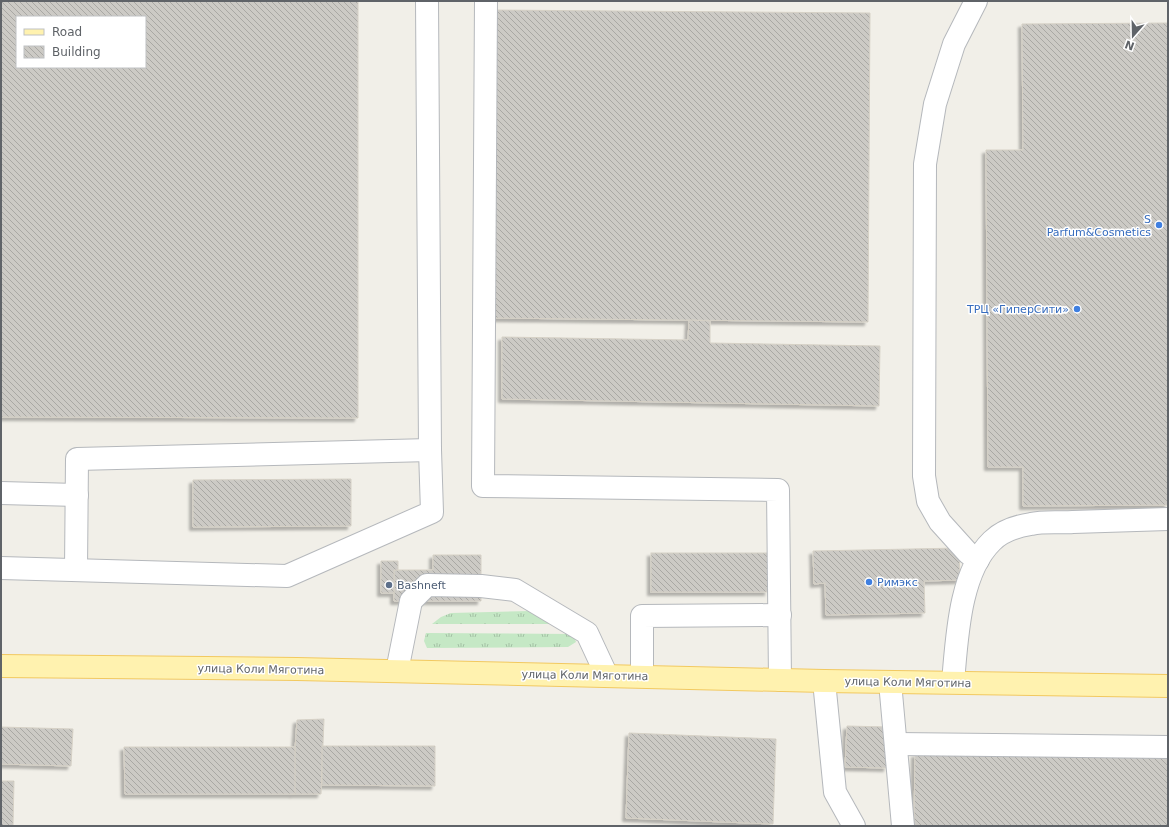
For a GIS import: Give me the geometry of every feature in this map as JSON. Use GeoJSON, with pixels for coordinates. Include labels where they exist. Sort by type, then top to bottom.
{"type":"FeatureCollection","features":[{"type":"Feature","properties":{"kind":"main road","name":"улица Коли Мяготина"},"geometry":{"type":"LineString","coordinates":[[1,666],[289,668],[824,681],[1168,686]]}},
{"type":"Feature","properties":{"kind":"lane"},"geometry":{"type":"LineString","coordinates":[[1,568],[287,576],[432,512],[430,450],[428,1]]}},
{"type":"Feature","properties":{"kind":"lane"},"geometry":{"type":"LineString","coordinates":[[486,1],[483,486],[778,490],[780,680]]}},
{"type":"Feature","properties":{"kind":"lane"},"geometry":{"type":"LineString","coordinates":[[976,1],[954,44],[935,104],[925,164],[924,476],[928,501],[940,522],[968,553],[978,560]]}},
{"type":"Feature","properties":{"kind":"lane"},"geometry":{"type":"LineString","coordinates":[[76,570],[77,459],[430,450]]}},
{"type":"Feature","properties":{"kind":"lane"},"geometry":{"type":"LineString","coordinates":[[1,493],[77,495]]}},
{"type":"Feature","properties":{"kind":"lane"},"geometry":{"type":"LineString","coordinates":[[953,682],[958,628],[965,595],[971,575],[978,560],[992,540],[1006,531],[1031,524],[1168,520]]}},
{"type":"Feature","properties":{"kind":"lane"},"geometry":{"type":"LineString","coordinates":[[397,671],[411,601],[427,585],[450,585],[481,586],[515,590],[587,632],[608,676]]}},
{"type":"Feature","properties":{"kind":"lane"},"geometry":{"type":"LineString","coordinates":[[642,676],[642,616],[780,615]]}},
{"type":"Feature","properties":{"kind":"lane"},"geometry":{"type":"LineString","coordinates":[[824,681],[835,792],[854,826]]}},
{"type":"Feature","properties":{"kind":"lane"},"geometry":{"type":"LineString","coordinates":[[890,682],[903,826]]}},
{"type":"Feature","properties":{"kind":"lane"},"geometry":{"type":"LineString","coordinates":[[896,744],[1168,747]]}},
{"type":"Feature","properties":{"kind":"green space"},"geometry":{"type":"Polygon","coordinates":[[[531,611],[555,624],[432,624],[441,617],[451,613],[531,611]]]}},
{"type":"Feature","properties":{"kind":"green space"},"geometry":{"type":"Polygon","coordinates":[[[426,633],[573,634],[576,642],[568,647],[427,648],[424,641],[426,633]]]}},
{"type":"Feature","properties":{"kind":"building"},"geometry":{"type":"Polygon","coordinates":[[[1,1],[358,1],[358,418],[1,417],[1,1]]]}},
{"type":"Feature","properties":{"kind":"building"},"geometry":{"type":"Polygon","coordinates":[[[493,10],[870,13],[868,322],[490,318],[493,10]]]}},
{"type":"Feature","properties":{"kind":"building","name":"ТРЦ «ГиперСити»"},"geometry":{"type":"Polygon","coordinates":[[[1168,23],[1168,505],[1023,506],[1023,467],[988,467],[986,150],[1023,150],[1022,24],[1168,23]]]}},
{"type":"Feature","properties":{"kind":"building"},"geometry":{"type":"Polygon","coordinates":[[[689,320],[710,321],[710,343],[880,346],[879,406],[502,399],[502,337],[688,340],[689,320]]]}},
{"type":"Feature","properties":{"kind":"building"},"geometry":{"type":"Polygon","coordinates":[[[351,479],[351,526],[193,527],[193,480],[351,479]]]}},
{"type":"Feature","properties":{"kind":"building","name":"Римэкс"},"geometry":{"type":"Polygon","coordinates":[[[959,548],[960,580],[924,581],[925,613],[826,615],[825,583],[814,584],[813,551],[959,548]]]}},
{"type":"Feature","properties":{"kind":"building"},"geometry":{"type":"Polygon","coordinates":[[[651,553],[768,553],[768,592],[651,592],[651,553]]]}},
{"type":"Feature","properties":{"kind":"building"},"geometry":{"type":"Polygon","coordinates":[[[433,555],[481,555],[481,601],[394,601],[394,570],[433,570],[433,555]]]}},
{"type":"Feature","properties":{"kind":"building"},"geometry":{"type":"Polygon","coordinates":[[[381,561],[398,561],[398,570],[394,570],[394,593],[381,593],[381,561]]]}},
{"type":"Feature","properties":{"kind":"building"},"geometry":{"type":"Polygon","coordinates":[[[324,719],[321,794],[292,794],[297,720],[324,719]]]}},
{"type":"Feature","properties":{"kind":"building"},"geometry":{"type":"Polygon","coordinates":[[[847,726],[889,727],[887,768],[845,767],[847,726]]]}},
{"type":"Feature","properties":{"kind":"building"},"geometry":{"type":"Polygon","coordinates":[[[1,727],[73,729],[71,766],[1,764],[1,727]]]}},
{"type":"Feature","properties":{"kind":"building"},"geometry":{"type":"Polygon","coordinates":[[[629,733],[776,739],[773,824],[626,818],[629,733]]]}},
{"type":"Feature","properties":{"kind":"building"},"geometry":{"type":"Polygon","coordinates":[[[322,746],[435,746],[435,786],[322,785],[322,746]]]}},
{"type":"Feature","properties":{"kind":"building"},"geometry":{"type":"Polygon","coordinates":[[[124,747],[295,747],[295,794],[125,794],[124,747]]]}},
{"type":"Feature","properties":{"kind":"building"},"geometry":{"type":"Polygon","coordinates":[[[915,754],[1168,757],[1168,826],[914,826],[915,754]]]}},
{"type":"Feature","properties":{"kind":"building"},"geometry":{"type":"Polygon","coordinates":[[[1,781],[14,781],[13,826],[1,826],[1,781]]]}},
{"type":"Feature","properties":{"kind":"place","name":"S Parfum&Cosmetics"},"geometry":{"type":"Point","coordinates":[1159,225]}},
{"type":"Feature","properties":{"kind":"place","name":"ТРЦ «ГиперСити»"},"geometry":{"type":"Point","coordinates":[1077,309]}},
{"type":"Feature","properties":{"kind":"place","name":"Римэкс"},"geometry":{"type":"Point","coordinates":[869,582]}},
{"type":"Feature","properties":{"kind":"place","name":"Bashneft"},"geometry":{"type":"Point","coordinates":[389,585]}}]}
